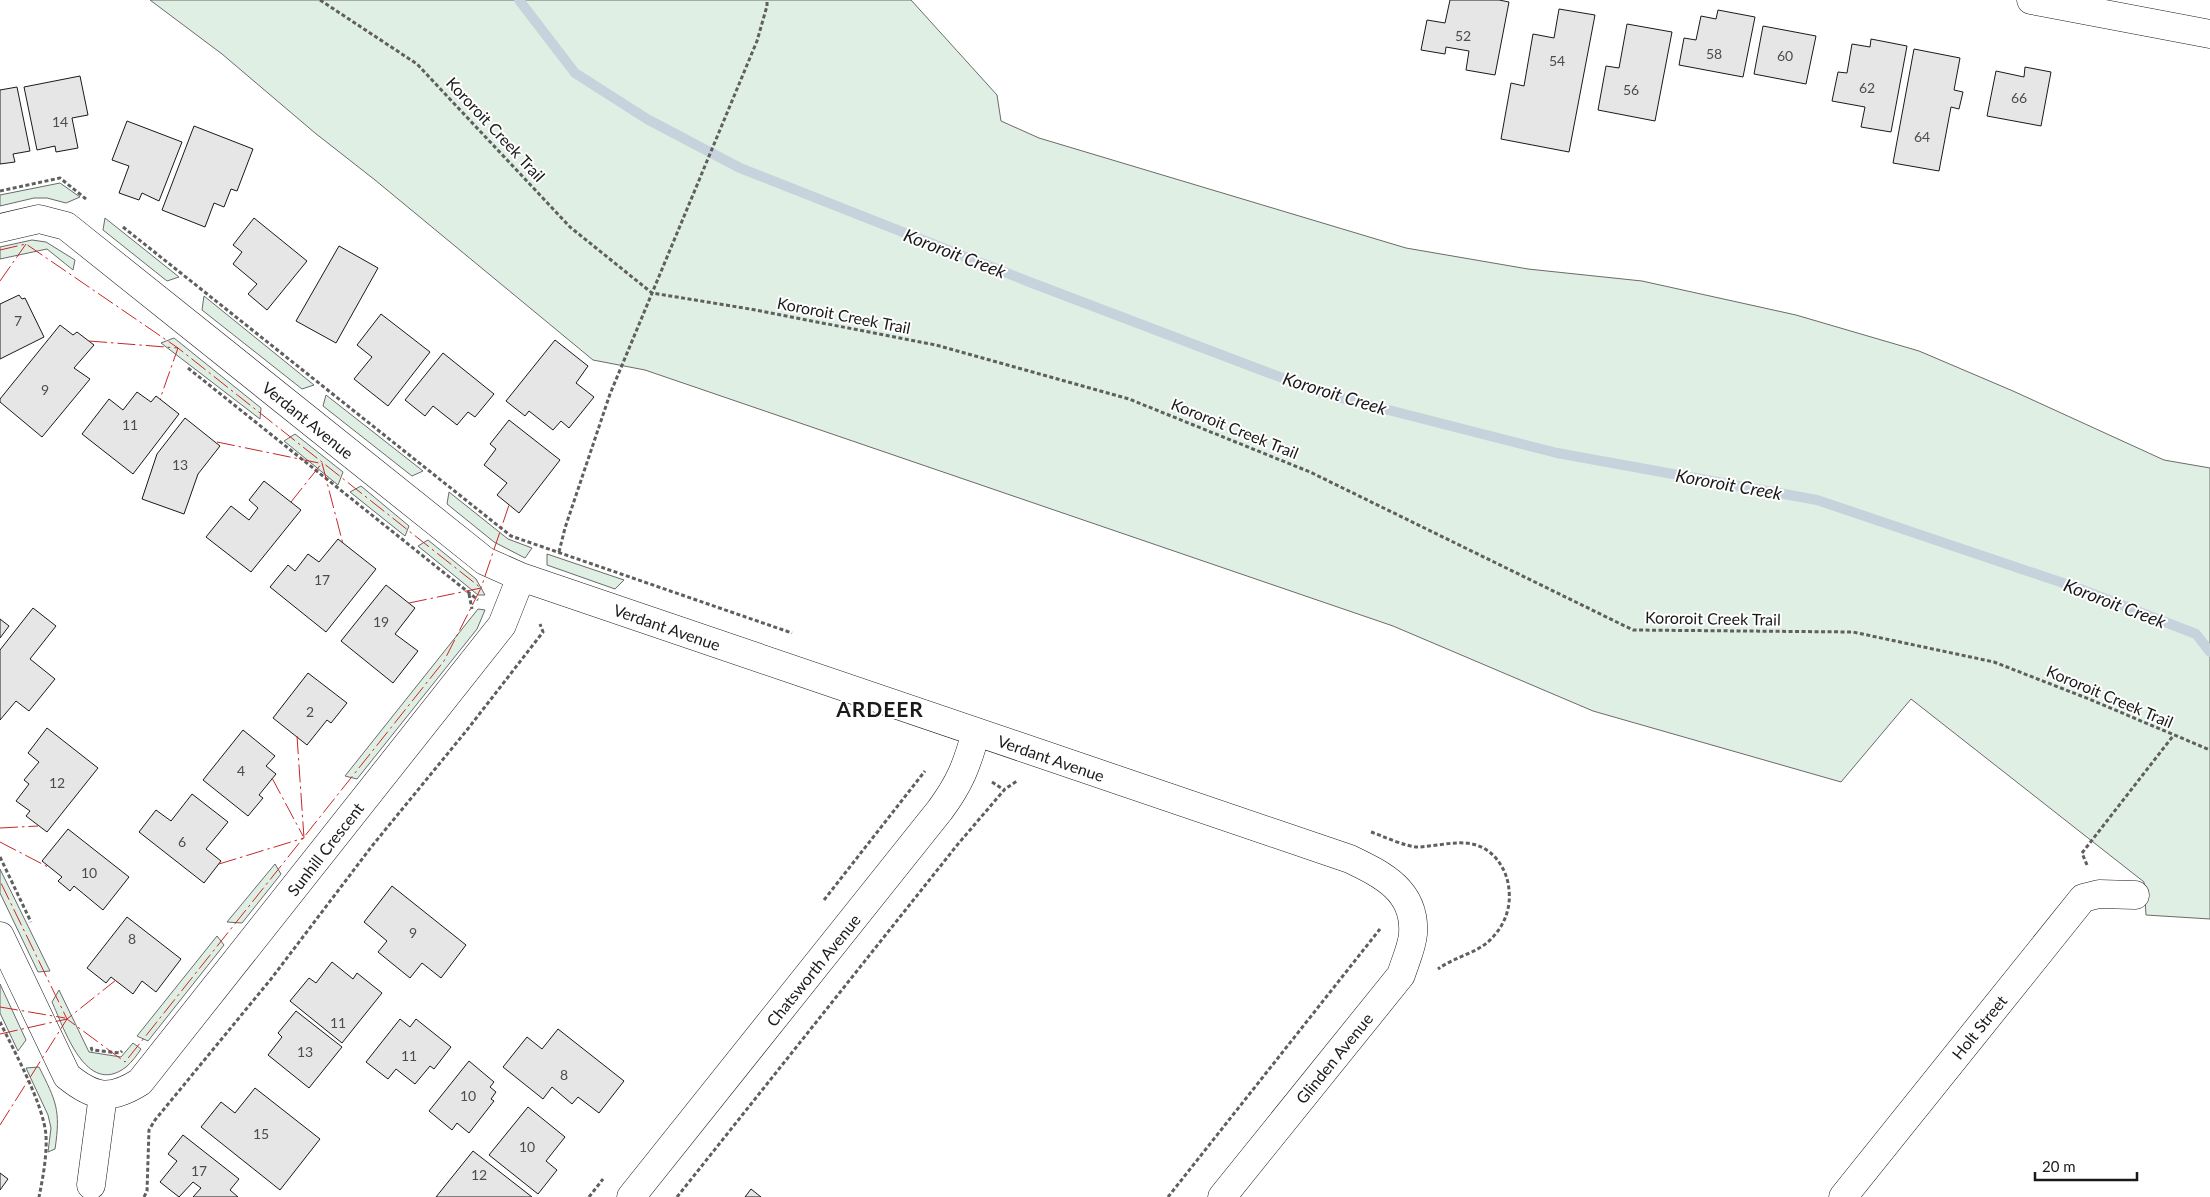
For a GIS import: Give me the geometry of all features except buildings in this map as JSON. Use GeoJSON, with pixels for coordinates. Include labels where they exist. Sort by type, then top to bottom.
{"type":"FeatureCollection","features":[{"type":"Feature","properties":{"kind":"street"},"geometry":{"type":"LineString","coordinates":[[2031,0],[2210,34]]}},
{"type":"Feature","properties":{"kind":"street","name":"Verdant Avenue"},"geometry":{"type":"LineString","coordinates":[[0,228],[39,219],[66,226],[485,561],[522,577],[1350,859],[1387,878],[1410,905]]}},
{"type":"Feature","properties":{"kind":"street","name":"Sunhill Crescent"},"geometry":{"type":"LineString","coordinates":[[103,1095],[124,1092],[140,1082],[502,624],[522,577]]}},
{"type":"Feature","properties":{"kind":"street","name":"Chatsworth Avenue"},"geometry":{"type":"LineString","coordinates":[[631,1197],[940,810],[955,789],[966,768],[976,732]]}},
{"type":"Feature","properties":{"kind":"street","name":"Holt Street"},"geometry":{"type":"LineString","coordinates":[[1843,1197],[2083,898],[2099,894],[2135,895]]}},
{"type":"Feature","properties":{"kind":"street","name":"Glinden Avenue"},"geometry":{"type":"LineString","coordinates":[[1222,1197],[1401,975],[1413,934],[1410,905]]}},
{"type":"Feature","properties":{"kind":"street"},"geometry":{"type":"LineString","coordinates":[[0,936],[67,1076],[83,1088],[103,1095],[91,1185]]}},
{"type":"Feature","properties":{"kind":"path","name":"Kororoit Creek Trail"},"geometry":{"type":"LineString","coordinates":[[320,0],[417,64],[570,226],[652,293],[750,309],[936,345],[1129,399],[1310,472],[1633,630],[1853,632],[1994,662],[2089,699],[2210,750]]}},
{"type":"Feature","properties":{"kind":"path"},"geometry":{"type":"LineString","coordinates":[[559,552],[565,528],[610,394],[757,41],[767,6],[766,0]]}},
{"type":"Feature","properties":{"kind":"path"},"geometry":{"type":"LineString","coordinates":[[182,362],[469,593],[481,602],[508,611]]}},
{"type":"Feature","properties":{"kind":"path"},"geometry":{"type":"LineString","coordinates":[[467,616],[472,609],[469,593]]}},
{"type":"Feature","properties":{"kind":"path"},"geometry":{"type":"LineString","coordinates":[[144,1197],[147,1191],[150,1130],[156,1120],[271,979],[372,846],[543,632],[540,624]]}},
{"type":"Feature","properties":{"kind":"path"},"geometry":{"type":"LineString","coordinates":[[2099,894],[2082,853],[2173,736]]}},
{"type":"Feature","properties":{"kind":"path"},"geometry":{"type":"LineString","coordinates":[[677,1197],[958,844],[1005,789],[1014,781],[1023,779]]}},
{"type":"Feature","properties":{"kind":"path"},"geometry":{"type":"LineString","coordinates":[[0,857],[33,927]]}},
{"type":"Feature","properties":{"kind":"path"},"geometry":{"type":"LineString","coordinates":[[1168,1197],[1382,926]]}},
{"type":"Feature","properties":{"kind":"path"},"geometry":{"type":"LineString","coordinates":[[0,1022],[40,1112],[46,1135],[45,1158],[39,1197]]}},
{"type":"Feature","properties":{"kind":"path"},"geometry":{"type":"LineString","coordinates":[[88,1041],[92,1050],[120,1053],[124,1048]]}},
{"type":"Feature","properties":{"kind":"green space"},"geometry":{"type":"Polygon","coordinates":[[[150,0],[911,0],[997,95],[1001,121],[1039,138],[1406,248],[1528,269],[1642,281],[1796,315],[1919,351],[2013,391],[2164,460],[2210,468],[2210,919],[2146,915],[2144,882],[1911,699],[1841,782],[1593,711],[1393,626],[645,370],[593,360],[375,180],[315,133],[222,54],[150,0]]]}},
{"type":"Feature","properties":{"kind":"green space"},"geometry":{"type":"Polygon","coordinates":[[[60,183],[80,197],[66,203],[47,198],[34,198],[0,206],[0,195],[60,183]]]}},
{"type":"Feature","properties":{"kind":"green space"},"geometry":{"type":"Polygon","coordinates":[[[105,218],[179,277],[167,281],[103,230],[105,218]]]}},
{"type":"Feature","properties":{"kind":"green space"},"geometry":{"type":"Polygon","coordinates":[[[32,240],[46,242],[75,260],[73,270],[47,249],[0,259],[0,247],[32,240]]]}},
{"type":"Feature","properties":{"kind":"green space"},"geometry":{"type":"Polygon","coordinates":[[[204,296],[314,385],[302,389],[202,310],[204,296]]]}},
{"type":"Feature","properties":{"kind":"green space"},"geometry":{"type":"Polygon","coordinates":[[[174,338],[261,408],[260,419],[161,343],[174,338]]]}},
{"type":"Feature","properties":{"kind":"green space"},"geometry":{"type":"Polygon","coordinates":[[[326,395],[423,471],[412,476],[323,406],[326,395]]]}},
{"type":"Feature","properties":{"kind":"green space"},"geometry":{"type":"Polygon","coordinates":[[[295,434],[343,472],[338,485],[284,441],[295,434]]]}},
{"type":"Feature","properties":{"kind":"green space"},"geometry":{"type":"Polygon","coordinates":[[[361,486],[409,526],[405,536],[350,492],[361,486]]]}},
{"type":"Feature","properties":{"kind":"green space"},"geometry":{"type":"Polygon","coordinates":[[[449,492],[508,539],[532,548],[525,558],[494,542],[447,504],[449,492]]]}},
{"type":"Feature","properties":{"kind":"green space"},"geometry":{"type":"Polygon","coordinates":[[[428,540],[476,579],[485,595],[478,595],[418,546],[428,540]]]}},
{"type":"Feature","properties":{"kind":"green space"},"geometry":{"type":"Polygon","coordinates":[[[547,554],[624,580],[615,589],[547,565],[547,554]]]}},
{"type":"Feature","properties":{"kind":"green space"},"geometry":{"type":"Polygon","coordinates":[[[478,609],[485,610],[477,629],[357,779],[345,776],[478,609]]]}},
{"type":"Feature","properties":{"kind":"green space"},"geometry":{"type":"Polygon","coordinates":[[[275,864],[281,874],[242,923],[227,922],[275,864]]]}},
{"type":"Feature","properties":{"kind":"green space"},"geometry":{"type":"Polygon","coordinates":[[[0,869],[50,971],[38,972],[0,893],[0,869]]]}},
{"type":"Feature","properties":{"kind":"green space"},"geometry":{"type":"Polygon","coordinates":[[[217,936],[224,945],[148,1041],[137,1036],[217,936]]]}},
{"type":"Feature","properties":{"kind":"green space"},"geometry":{"type":"Polygon","coordinates":[[[0,984],[26,1040],[18,1051],[0,1013],[0,984]]]}},
{"type":"Feature","properties":{"kind":"green space"},"geometry":{"type":"Polygon","coordinates":[[[59,990],[89,1052],[121,1057],[133,1043],[141,1049],[126,1067],[112,1074],[99,1074],[88,1067],[78,1056],[52,1002],[59,990]]]}},
{"type":"Feature","properties":{"kind":"green space"},"geometry":{"type":"Polygon","coordinates":[[[39,1067],[50,1089],[57,1115],[55,1149],[48,1152],[51,1128],[48,1115],[26,1068],[39,1067]]]}},
{"type":"Feature","properties":{"kind":"waterway","name":"Kororoit Creek"},"geometry":{"type":"LineString","coordinates":[[519,0],[575,73],[647,119],[740,168],[1032,283],[1322,393],[1557,453],[1817,500],[2075,587],[2196,634],[2210,652]]}},
{"type":"Feature","properties":{"kind":"power"},"geometry":{"type":"LineString","coordinates":[[0,250],[26,244],[178,348],[481,588],[444,661],[125,1062],[67,1019],[0,881]]}},
{"type":"Feature","properties":{"kind":"power"},"geometry":{"type":"LineString","coordinates":[[0,281],[26,244]]}},
{"type":"Feature","properties":{"kind":"power"},"geometry":{"type":"LineString","coordinates":[[89,341],[178,348],[160,399]]}},
{"type":"Feature","properties":{"kind":"power"},"geometry":{"type":"LineString","coordinates":[[217,442],[319,463]]}},
{"type":"Feature","properties":{"kind":"power"},"geometry":{"type":"LineString","coordinates":[[322,463],[343,544]]}},
{"type":"Feature","properties":{"kind":"power"},"geometry":{"type":"LineString","coordinates":[[291,502],[322,463]]}},
{"type":"Feature","properties":{"kind":"power"},"geometry":{"type":"LineString","coordinates":[[409,603],[481,588],[509,505]]}},
{"type":"Feature","properties":{"kind":"power"},"geometry":{"type":"LineString","coordinates":[[297,736],[304,838]]}},
{"type":"Feature","properties":{"kind":"power"},"geometry":{"type":"LineString","coordinates":[[272,778],[303,836]]}},
{"type":"Feature","properties":{"kind":"power"},"geometry":{"type":"LineString","coordinates":[[0,828],[38,826]]}},
{"type":"Feature","properties":{"kind":"power"},"geometry":{"type":"LineString","coordinates":[[219,864],[304,838]]}},
{"type":"Feature","properties":{"kind":"power"},"geometry":{"type":"LineString","coordinates":[[0,842],[48,867]]}},
{"type":"Feature","properties":{"kind":"power"},"geometry":{"type":"LineString","coordinates":[[0,1125],[67,1019],[116,980]]}},
{"type":"Feature","properties":{"kind":"power"},"geometry":{"type":"LineString","coordinates":[[0,1007],[65,1018]]}},
{"type":"Feature","properties":{"kind":"power"},"geometry":{"type":"LineString","coordinates":[[0,1034],[67,1019]]}},
{"type":"Feature","properties":{"kind":"district","name":"ARDEER"},"geometry":{"type":"Point","coordinates":[880,708]}}]}
